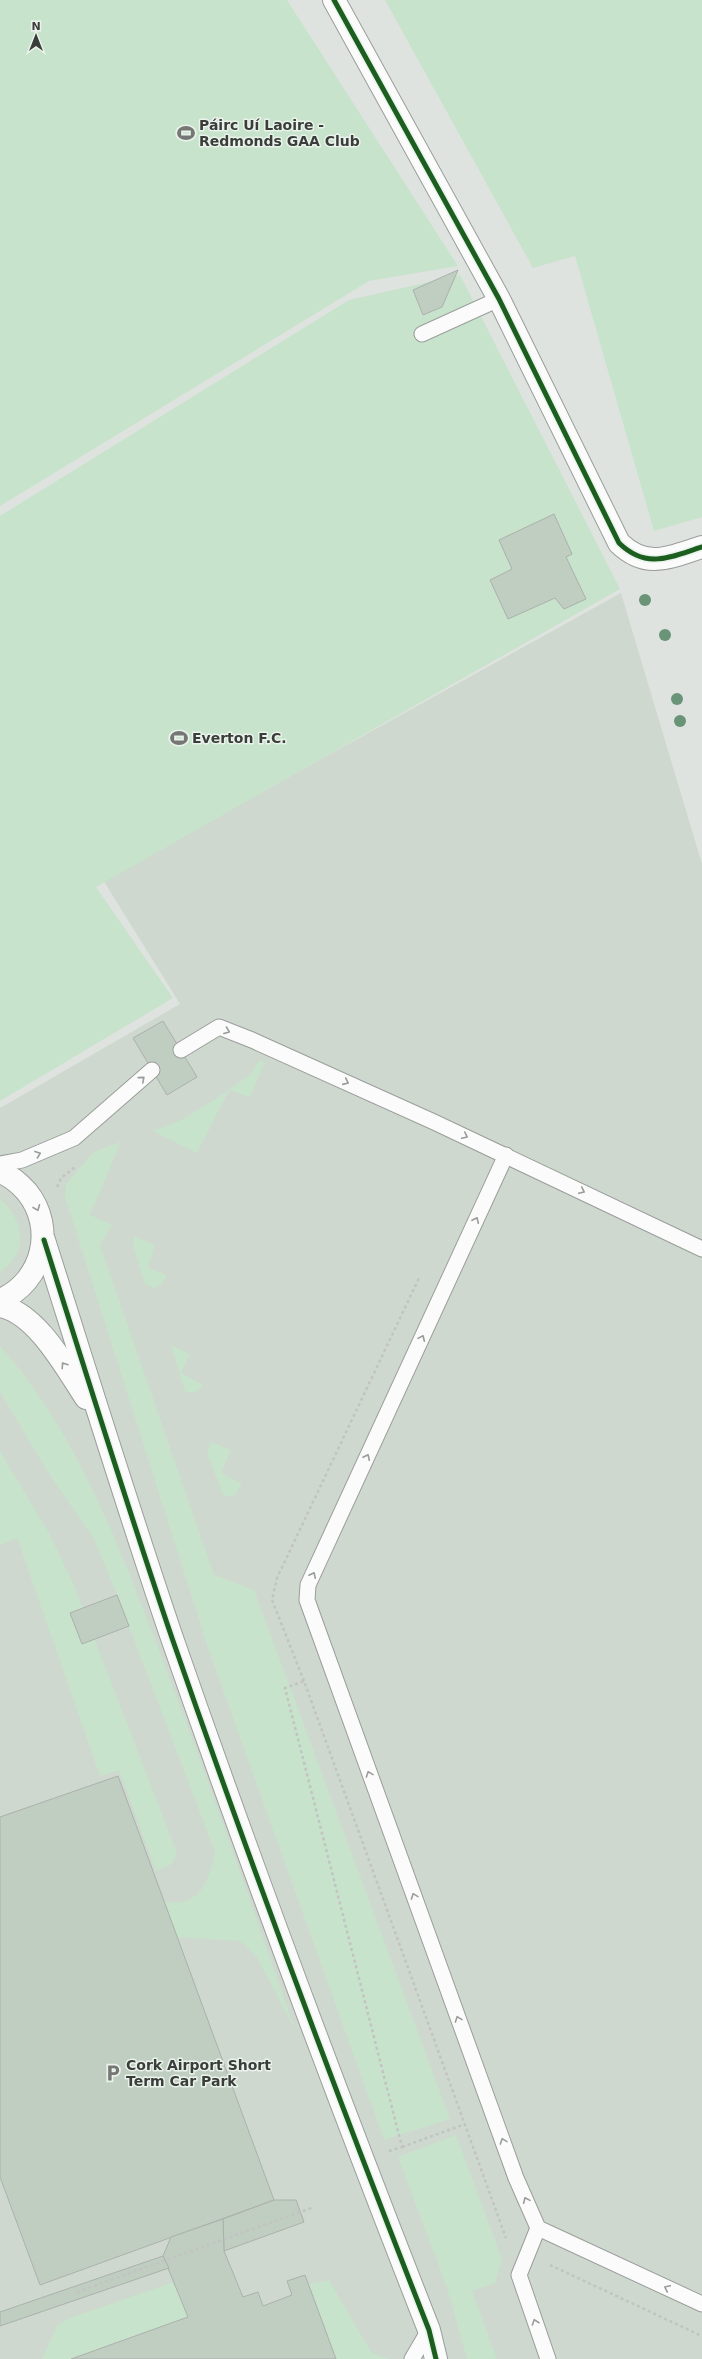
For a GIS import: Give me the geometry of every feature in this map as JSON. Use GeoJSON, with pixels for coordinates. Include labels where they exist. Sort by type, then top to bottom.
{"type":"FeatureCollection","features":[{"type":"Feature","properties":{"kind":"street"},"geometry":{"type":"LineString","coordinates":[[334,0],[499,299],[619,543],[629,552],[642,558],[661,560],[702,547]]}},
{"type":"Feature","properties":{"kind":"street"},"geometry":{"type":"LineString","coordinates":[[0,1172],[21,1185],[34,1201],[42,1220],[44,1240],[100,1421],[172,1636],[260,1886],[351,2133],[429,2330],[436,2359]]}},
{"type":"Feature","properties":{"kind":"street"},"geometry":{"type":"LineString","coordinates":[[0,1300],[10,1296],[27,1281],[39,1262],[44,1240]]}},
{"type":"Feature","properties":{"kind":"street"},"geometry":{"type":"LineString","coordinates":[[0,1306],[21,1315],[39,1332],[55,1352],[100,1421]]}},
{"type":"Feature","properties":{"kind":"lane"},"geometry":{"type":"LineString","coordinates":[[422,334],[499,299]]}},
{"type":"Feature","properties":{"kind":"lane"},"geometry":{"type":"LineString","coordinates":[[181,1050],[218,1027],[252,1040],[506,1155],[702,1249]]}},
{"type":"Feature","properties":{"kind":"lane"},"geometry":{"type":"LineString","coordinates":[[0,1164],[22,1160],[50,1150],[74,1138],[152,1070]]}},
{"type":"Feature","properties":{"kind":"lane"},"geometry":{"type":"LineString","coordinates":[[506,1155],[308,1585],[307,1600],[516,2178],[538,2228],[702,2304]]}},
{"type":"Feature","properties":{"kind":"lane"},"geometry":{"type":"LineString","coordinates":[[538,2228],[519,2275],[548,2359]]}},
{"type":"Feature","properties":{"kind":"lane"},"geometry":{"type":"LineString","coordinates":[[412,2359],[429,2330]]}},
{"type":"Feature","properties":{"kind":"path"},"geometry":{"type":"LineString","coordinates":[[402,2147],[285,1688],[304,1681],[507,2242],[527,2255],[702,2336]]}},
{"type":"Feature","properties":{"kind":"path"},"geometry":{"type":"LineString","coordinates":[[385,2153],[465,2124]]}},
{"type":"Feature","properties":{"kind":"path"},"geometry":{"type":"LineString","coordinates":[[77,2292],[314,2207]]}},
{"type":"Feature","properties":{"kind":"shaded area"},"geometry":{"type":"Polygon","coordinates":[[[621,593],[702,864],[702,2359],[0,2359],[0,1108],[180,1004],[103,880],[621,593]]]}},
{"type":"Feature","properties":{"kind":"green space","name":"Páirc Uí Laoire - Redmonds GAA Club"},"geometry":{"type":"Polygon","coordinates":[[[0,0],[287,0],[458,266],[369,281],[0,506],[0,0]]]}},
{"type":"Feature","properties":{"kind":"green space"},"geometry":{"type":"Polygon","coordinates":[[[385,0],[702,0],[702,517],[654,531],[575,256],[533,268],[385,0]]]}},
{"type":"Feature","properties":{"kind":"green space","name":"Everton F.C."},"geometry":{"type":"Polygon","coordinates":[[[460,275],[620,589],[96,887],[173,998],[0,1101],[0,516],[349,300],[460,275]]]}},
{"type":"Feature","properties":{"kind":"green space"},"geometry":{"type":"Polygon","coordinates":[[[259,1061],[265,1062],[250,1097],[229,1090],[197,1153],[153,1131],[181,1120],[214,1100],[250,1075],[259,1061]]]}},
{"type":"Feature","properties":{"kind":"green space"},"geometry":{"type":"Polygon","coordinates":[[[121,1142],[90,1215],[112,1225],[100,1245],[214,1575],[254,1590],[450,2119],[384,2140],[208,1648],[65,1197],[66,1184],[91,1155],[96,1151],[121,1142]]]}},
{"type":"Feature","properties":{"kind":"green space"},"geometry":{"type":"Polygon","coordinates":[[[0,1199],[14,1216],[20,1236],[20,1246],[10,1264],[0,1272],[0,1199]]]}},
{"type":"Feature","properties":{"kind":"green space"},"geometry":{"type":"Polygon","coordinates":[[[134,1236],[155,1245],[148,1268],[167,1275],[162,1284],[154,1288],[145,1284],[133,1246],[134,1236]]]}},
{"type":"Feature","properties":{"kind":"green space"},"geometry":{"type":"Polygon","coordinates":[[[171,1345],[190,1354],[181,1373],[203,1385],[198,1391],[189,1393],[185,1391],[171,1345]]]}},
{"type":"Feature","properties":{"kind":"green space"},"geometry":{"type":"Polygon","coordinates":[[[0,1346],[28,1380],[52,1416],[75,1455],[95,1494],[113,1535],[197,1751],[295,2030],[257,1957],[240,1941],[177,1937],[164,1902],[186,1901],[198,1893],[203,1887],[212,1867],[215,1852],[117,1595],[94,1539],[48,1472],[0,1392],[0,1346]]]}},
{"type":"Feature","properties":{"kind":"green space"},"geometry":{"type":"Polygon","coordinates":[[[211,1442],[231,1450],[221,1473],[242,1484],[235,1495],[229,1497],[223,1495],[207,1453],[211,1442]]]}},
{"type":"Feature","properties":{"kind":"green space"},"geometry":{"type":"Polygon","coordinates":[[[0,1451],[49,1533],[73,1583],[177,1853],[172,1864],[156,1871],[119,1770],[100,1776],[17,1538],[0,1545],[0,1451]]]}},
{"type":"Feature","properties":{"kind":"green space"},"geometry":{"type":"Polygon","coordinates":[[[456,2135],[502,2259],[495,2283],[472,2291],[497,2359],[467,2359],[447,2288],[398,2157],[456,2135]]]}},
{"type":"Feature","properties":{"kind":"green space"},"geometry":{"type":"Polygon","coordinates":[[[329,2280],[371,2352],[388,2359],[336,2359],[309,2284],[329,2280]]]}},
{"type":"Feature","properties":{"kind":"green space"},"geometry":{"type":"Polygon","coordinates":[[[174,2282],[188,2317],[71,2359],[42,2359],[57,2325],[70,2318],[174,2282]]]}},
{"type":"Feature","properties":{"kind":"building"},"geometry":{"type":"Polygon","coordinates":[[[458,270],[442,307],[423,315],[413,290],[458,270]]]}},
{"type":"Feature","properties":{"kind":"building"},"geometry":{"type":"Polygon","coordinates":[[[554,514],[572,554],[566,557],[586,599],[564,609],[555,598],[508,619],[490,580],[512,569],[499,540],[554,514]]]}},
{"type":"Feature","properties":{"kind":"building"},"geometry":{"type":"Polygon","coordinates":[[[163,1021],[197,1077],[167,1095],[133,1038],[163,1021]]]}},
{"type":"Feature","properties":{"kind":"building"},"geometry":{"type":"Polygon","coordinates":[[[117,1595],[129,1626],[82,1644],[70,1613],[117,1595]]]}},
{"type":"Feature","properties":{"kind":"building","name":"Cork Airport Short Term Car Park"},"geometry":{"type":"Polygon","coordinates":[[[118,1776],[274,2200],[40,2285],[0,2177],[0,1817],[118,1776]]]}},
{"type":"Feature","properties":{"kind":"building"},"geometry":{"type":"Polygon","coordinates":[[[274,2200],[296,2200],[304,2222],[224,2251],[223,2219],[274,2200]]]}},
{"type":"Feature","properties":{"kind":"building"},"geometry":{"type":"Polygon","coordinates":[[[223,2219],[224,2251],[243,2297],[258,2292],[263,2306],[292,2295],[287,2281],[305,2275],[336,2359],[71,2359],[188,2317],[163,2256],[171,2237],[223,2219]]]}},
{"type":"Feature","properties":{"kind":"building"},"geometry":{"type":"Polygon","coordinates":[[[163,2256],[169,2268],[0,2326],[0,2312],[163,2256]]]}},
{"type":"Feature","properties":{"kind":"cycle path"},"geometry":{"type":"LineString","coordinates":[[334,0],[499,299],[619,543],[629,551],[649,559],[669,557],[702,547]]}},
{"type":"Feature","properties":{"kind":"cycle path"},"geometry":{"type":"LineString","coordinates":[[44,1240],[172,1638],[297,1986],[429,2330],[436,2359]]}},
{"type":"Feature","properties":{"kind":"place","name":"Páirc Uí Laoire - Redmonds GAA Club"},"geometry":{"type":"Point","coordinates":[186,133]}},
{"type":"Feature","properties":{"kind":"place","name":"Everton F.C."},"geometry":{"type":"Point","coordinates":[179,738]}},
{"type":"Feature","properties":{"kind":"place","name":"Cork Airport Short Term Car Park"},"geometry":{"type":"Point","coordinates":[113,2073]}}]}
